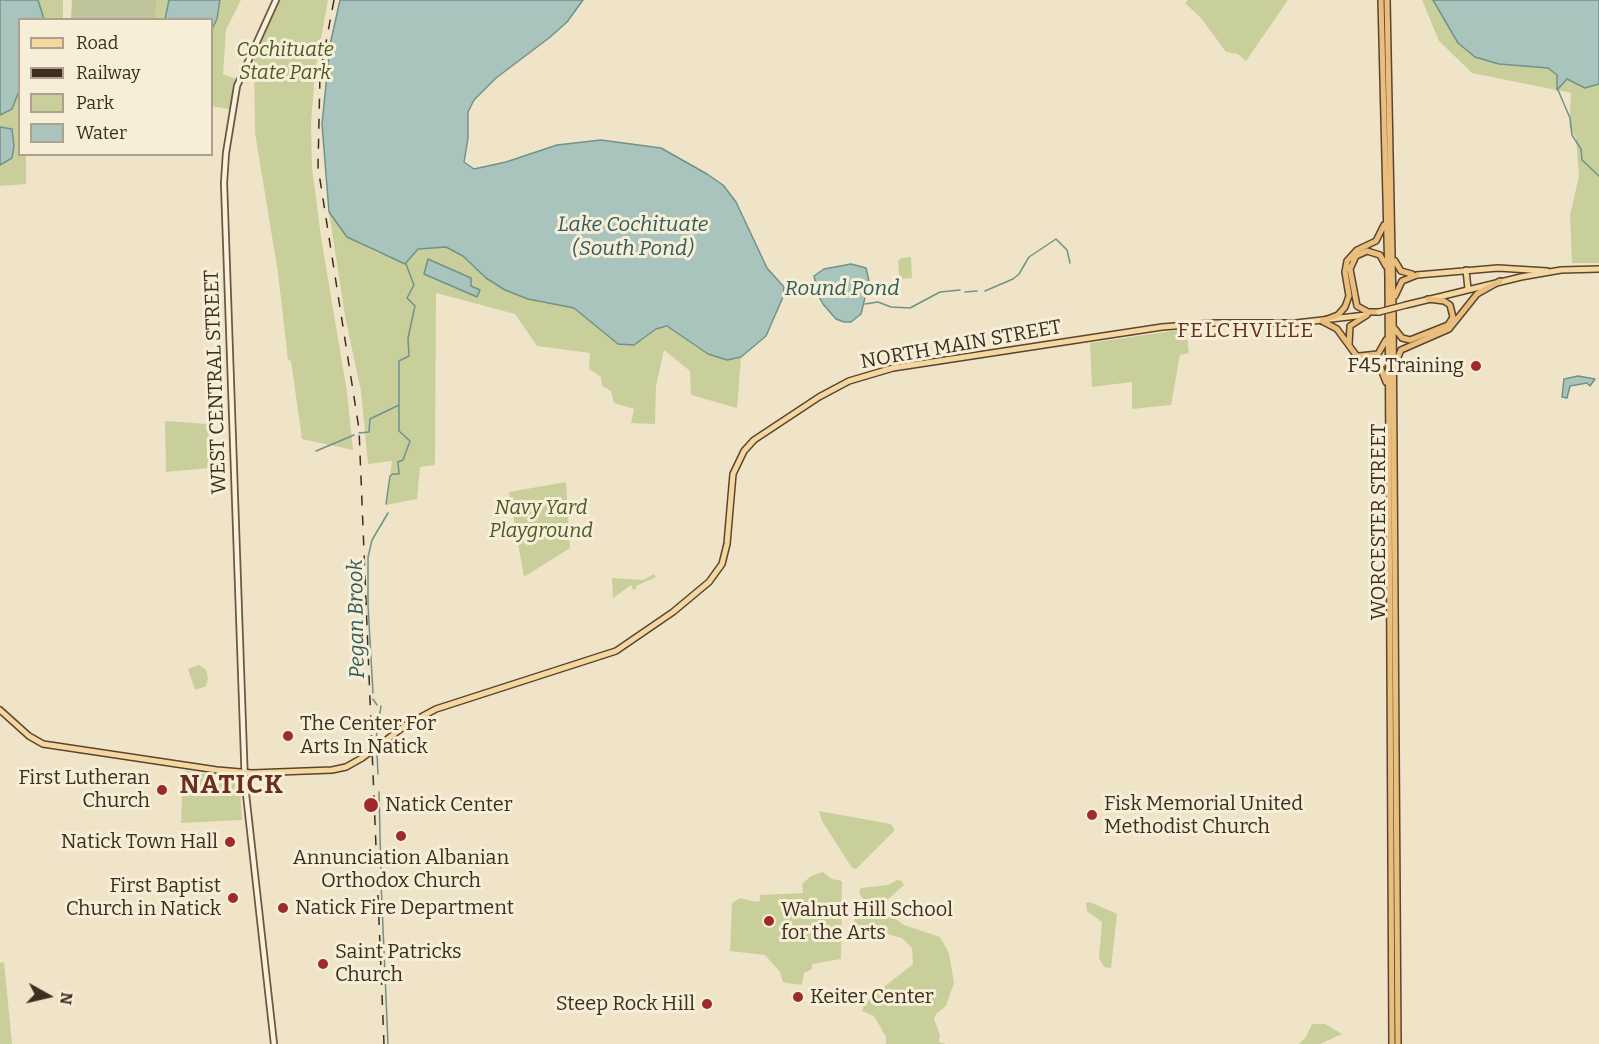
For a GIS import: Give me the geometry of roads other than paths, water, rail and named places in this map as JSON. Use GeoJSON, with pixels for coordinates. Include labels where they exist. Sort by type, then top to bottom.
{"type":"FeatureCollection","features":[{"type":"Feature","properties":{"kind":"highway","name":"WORCESTER STREET"},"geometry":{"type":"LineString","coordinates":[[1381,0],[1388,278],[1392,1044]]}},
{"type":"Feature","properties":{"kind":"highway","name":"WORCESTER STREET"},"geometry":{"type":"LineString","coordinates":[[1386,0],[1394,374],[1398,1044]]}},
{"type":"Feature","properties":{"kind":"highway"},"geometry":{"type":"LineString","coordinates":[[1322,321],[1338,315],[1345,307],[1349,296],[1345,272],[1347,261],[1357,250],[1379,237],[1386,211]]}},
{"type":"Feature","properties":{"kind":"highway"},"geometry":{"type":"LineString","coordinates":[[1392,251],[1400,270],[1417,275]]}},
{"type":"Feature","properties":{"kind":"highway"},"geometry":{"type":"LineString","coordinates":[[1379,312],[1364,311],[1357,306],[1350,266],[1359,254],[1373,252],[1384,260],[1388,278]]}},
{"type":"Feature","properties":{"kind":"highway"},"geometry":{"type":"LineString","coordinates":[[1393,306],[1399,284],[1417,275]]}},
{"type":"Feature","properties":{"kind":"highway"},"geometry":{"type":"LineString","coordinates":[[1394,374],[1401,350],[1449,329],[1477,294],[1500,281]]}},
{"type":"Feature","properties":{"kind":"highway"},"geometry":{"type":"LineString","coordinates":[[1393,322],[1397,334],[1407,340],[1448,325],[1453,313],[1450,305],[1444,301],[1428,299]]}},
{"type":"Feature","properties":{"kind":"highway"},"geometry":{"type":"LineString","coordinates":[[1349,347],[1347,333],[1350,326],[1367,315]]}},
{"type":"Feature","properties":{"kind":"highway"},"geometry":{"type":"LineString","coordinates":[[1322,321],[1334,326],[1358,356],[1381,369],[1388,390]]}},
{"type":"Feature","properties":{"kind":"highway"},"geometry":{"type":"LineString","coordinates":[[1358,356],[1378,354],[1383,349],[1388,333]]}},
{"type":"Feature","properties":{"kind":"main road","name":"WEST CENTRAL STREET"},"geometry":{"type":"LineString","coordinates":[[274,1044],[245,773],[225,171],[237,86],[276,0]]}},
{"type":"Feature","properties":{"kind":"main road","name":"NORTH MAIN STREET"},"geometry":{"type":"LineString","coordinates":[[1417,275],[1498,268],[1552,272]]}},
{"type":"Feature","properties":{"kind":"main road","name":"NORTH MAIN STREET"},"geometry":{"type":"LineString","coordinates":[[0,710],[33,740],[48,745],[245,773],[335,770],[349,766],[406,725],[436,709],[616,651],[673,612],[709,582],[722,564],[727,544],[733,474],[744,451],[758,437],[819,397],[849,381],[893,368],[1162,327],[1213,323],[1322,321],[1367,315],[1500,281],[1552,272],[1599,269]]}},
{"type":"Feature","properties":{"kind":"main road"},"geometry":{"type":"LineString","coordinates":[[1466,270],[1468,289]]}},
{"type":"Feature","properties":{"kind":"water"},"geometry":{"type":"Polygon","coordinates":[[[0,0],[38,0],[44,18],[18,18],[18,94],[12,109],[0,115],[0,0]]]}},
{"type":"Feature","properties":{"kind":"water"},"geometry":{"type":"Polygon","coordinates":[[[169,0],[220,0],[217,19],[213,27],[213,18],[165,18],[169,0]]]}},
{"type":"Feature","properties":{"kind":"water","name":"Lake Cochituate (South Pond)"},"geometry":{"type":"Polygon","coordinates":[[[340,0],[583,0],[567,22],[496,78],[474,100],[468,112],[468,138],[464,162],[474,169],[506,162],[557,145],[601,140],[661,148],[707,174],[723,185],[736,202],[767,268],[784,287],[783,297],[766,336],[741,357],[727,360],[708,354],[667,326],[656,329],[634,345],[618,344],[574,308],[528,299],[505,290],[486,278],[463,256],[446,247],[418,249],[405,264],[347,237],[329,212],[322,124],[330,45],[340,0]]]}},
{"type":"Feature","properties":{"kind":"water"},"geometry":{"type":"Polygon","coordinates":[[[1433,0],[1599,0],[1599,84],[1585,88],[1567,79],[1557,90],[1557,75],[1548,68],[1499,64],[1475,57],[1458,43],[1433,0]]]}},
{"type":"Feature","properties":{"kind":"water"},"geometry":{"type":"Polygon","coordinates":[[[0,127],[12,129],[14,146],[12,158],[0,165],[0,127]]]}},
{"type":"Feature","properties":{"kind":"water"},"geometry":{"type":"Polygon","coordinates":[[[428,259],[471,278],[471,286],[480,290],[477,297],[424,274],[428,259]]]}},
{"type":"Feature","properties":{"kind":"water","name":"Round Pond"},"geometry":{"type":"Polygon","coordinates":[[[851,264],[866,268],[869,281],[861,314],[851,322],[844,322],[836,319],[823,304],[818,295],[814,276],[824,269],[851,264]]]}},
{"type":"Feature","properties":{"kind":"water"},"geometry":{"type":"Polygon","coordinates":[[[1578,376],[1595,379],[1590,386],[1587,383],[1570,386],[1567,398],[1562,397],[1564,379],[1578,376]]]}},
{"type":"Feature","properties":{"kind":"waterway"},"geometry":{"type":"LineString","coordinates":[[1558,90],[1570,118],[1572,135],[1581,149],[1582,160],[1599,176]]}},
{"type":"Feature","properties":{"kind":"waterway"},"geometry":{"type":"LineString","coordinates":[[985,291],[1013,279],[1019,274],[1029,257],[1056,239],[1067,250],[1070,263]]}},
{"type":"Feature","properties":{"kind":"waterway","name":"Pegan Brook"},"geometry":{"type":"LineString","coordinates":[[386,504],[390,476],[399,474],[398,462],[403,460],[410,441],[399,431],[399,361],[409,356],[408,338],[415,306],[407,298],[414,285],[406,264]]}},
{"type":"Feature","properties":{"kind":"waterway"},"geometry":{"type":"LineString","coordinates":[[865,304],[878,302],[891,307],[910,308],[940,292],[960,290]]}},
{"type":"Feature","properties":{"kind":"waterway"},"geometry":{"type":"LineString","coordinates":[[965,292],[977,291]]}},
{"type":"Feature","properties":{"kind":"waterway"},"geometry":{"type":"LineString","coordinates":[[359,433],[369,432],[370,419],[399,405]]}},
{"type":"Feature","properties":{"kind":"waterway"},"geometry":{"type":"LineString","coordinates":[[316,451],[354,435]]}},
{"type":"Feature","properties":{"kind":"waterway","name":"Pegan Brook"},"geometry":{"type":"LineString","coordinates":[[373,693],[368,557],[372,540],[388,513]]}},
{"type":"Feature","properties":{"kind":"waterway","name":"Pegan Brook"},"geometry":{"type":"LineString","coordinates":[[373,699],[377,705]]}},
{"type":"Feature","properties":{"kind":"waterway","name":"Pegan Brook"},"geometry":{"type":"LineString","coordinates":[[376,739],[381,706]]}},
{"type":"Feature","properties":{"kind":"waterway","name":"Pegan Brook"},"geometry":{"type":"LineString","coordinates":[[377,754],[378,774]]}},
{"type":"Feature","properties":{"kind":"waterway","name":"Pegan Brook"},"geometry":{"type":"LineString","coordinates":[[379,792],[381,876]]}},
{"type":"Feature","properties":{"kind":"waterway","name":"Pegan Brook"},"geometry":{"type":"LineString","coordinates":[[381,881],[388,1044]]}},
{"type":"Feature","properties":{"kind":"railway"},"geometry":{"type":"LineString","coordinates":[[334,0],[320,74],[318,167],[359,429],[384,1044]]}},
{"type":"Feature","properties":{"kind":"place","name":"F45 Training"},"geometry":{"type":"Point","coordinates":[1476,366]}},
{"type":"Feature","properties":{"kind":"place","name":"The Center For Arts In Natick"},"geometry":{"type":"Point","coordinates":[288,736]}},
{"type":"Feature","properties":{"kind":"place","name":"First Lutheran Church"},"geometry":{"type":"Point","coordinates":[162,790]}},
{"type":"Feature","properties":{"kind":"place","name":"Natick Center"},"geometry":{"type":"Point","coordinates":[371,805]}},
{"type":"Feature","properties":{"kind":"place","name":"Fisk Memorial United Methodist Church"},"geometry":{"type":"Point","coordinates":[1092,815]}},
{"type":"Feature","properties":{"kind":"place","name":"Annunciation Albanian Orthodox Church"},"geometry":{"type":"Point","coordinates":[401,836]}},
{"type":"Feature","properties":{"kind":"place","name":"Natick Town Hall"},"geometry":{"type":"Point","coordinates":[230,842]}},
{"type":"Feature","properties":{"kind":"place","name":"First Baptist Church in Natick"},"geometry":{"type":"Point","coordinates":[233,898]}},
{"type":"Feature","properties":{"kind":"place","name":"Natick Fire Department"},"geometry":{"type":"Point","coordinates":[283,908]}},
{"type":"Feature","properties":{"kind":"place","name":"Walnut Hill School for the Arts"},"geometry":{"type":"Point","coordinates":[769,921]}},
{"type":"Feature","properties":{"kind":"place","name":"Saint Patricks Church"},"geometry":{"type":"Point","coordinates":[323,964]}},
{"type":"Feature","properties":{"kind":"place","name":"Keiter Center"},"geometry":{"type":"Point","coordinates":[798,997]}},
{"type":"Feature","properties":{"kind":"place","name":"Steep Rock Hill"},"geometry":{"type":"Point","coordinates":[707,1004]}},
{"type":"Feature","properties":{"kind":"district","name":"FELCHVILLE"},"geometry":{"type":"Point","coordinates":[1246,331]}},
{"type":"Feature","properties":{"kind":"district","name":"NATICK"},"geometry":{"type":"Point","coordinates":[232,786]}},
{"type":"Feature","properties":{"kind":"park label","name":"Cochituate State Park"},"geometry":{"type":"Point","coordinates":[285,62]}},
{"type":"Feature","properties":{"kind":"park label","name":"Navy Yard Playground"},"geometry":{"type":"Point","coordinates":[541,520]}}]}
